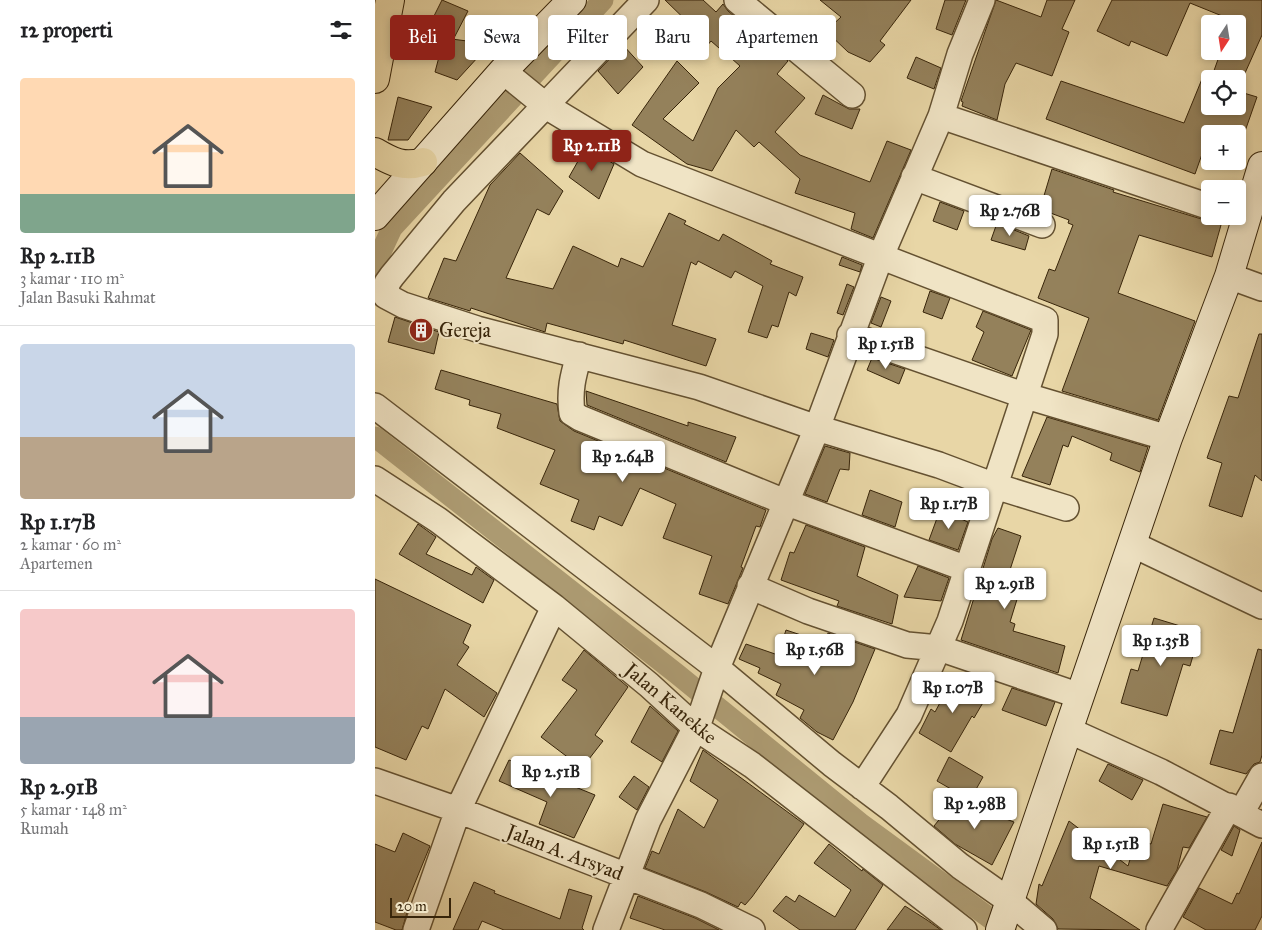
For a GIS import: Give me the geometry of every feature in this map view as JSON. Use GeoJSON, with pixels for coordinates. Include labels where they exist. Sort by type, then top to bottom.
{"type":"FeatureCollection","features":[{"type":"Feature","properties":{"kind":"highway"},"geometry":{"type":"LineString","coordinates":[[375,80],[390,0]]}},
{"type":"Feature","properties":{"kind":"highway"},"geometry":{"type":"LineString","coordinates":[[375,152],[389,161],[403,165],[423,162]]}},
{"type":"Feature","properties":{"kind":"street"},"geometry":{"type":"LineString","coordinates":[[375,216],[423,162],[510,77],[572,0]]}},
{"type":"Feature","properties":{"kind":"street"},"geometry":{"type":"LineString","coordinates":[[646,0],[454,201],[387,283],[386,296],[403,305],[477,329],[699,387],[817,428],[939,465],[995,486],[1066,508]]}},
{"type":"Feature","properties":{"kind":"street"},"geometry":{"type":"LineString","coordinates":[[737,0],[852,95]]}},
{"type":"Feature","properties":{"kind":"street"},"geometry":{"type":"LineString","coordinates":[[606,930],[648,820],[680,754],[697,724],[750,586],[817,428],[880,258],[941,116],[960,54],[982,0]]}},
{"type":"Feature","properties":{"kind":"street"},"geometry":{"type":"LineString","coordinates":[[510,77],[546,106],[642,164],[880,258],[1045,320],[1045,334],[939,648],[909,715],[862,787]]}},
{"type":"Feature","properties":{"kind":"street"},"geometry":{"type":"LineString","coordinates":[[941,116],[1201,204]]}},
{"type":"Feature","properties":{"kind":"street"},"geometry":{"type":"LineString","coordinates":[[1246,208],[1262,166]]}},
{"type":"Feature","properties":{"kind":"street"},"geometry":{"type":"LineString","coordinates":[[914,177],[1042,225]]}},
{"type":"Feature","properties":{"kind":"street"},"geometry":{"type":"LineString","coordinates":[[1006,915],[1168,438],[1229,276],[1240,225]]}},
{"type":"Feature","properties":{"kind":"street"},"geometry":{"type":"LineString","coordinates":[[1229,276],[1262,288]]}},
{"type":"Feature","properties":{"kind":"street"},"geometry":{"type":"LineString","coordinates":[[850,335],[1023,395],[1168,438]]}},
{"type":"Feature","properties":{"kind":"street"},"geometry":{"type":"LineString","coordinates":[[579,355],[570,386],[572,413],[580,418],[785,502],[967,569]]}},
{"type":"Feature","properties":{"kind":"street"},"geometry":{"type":"LineString","coordinates":[[375,406],[715,674],[862,787],[960,866],[1006,915],[1044,930]]}},
{"type":"Feature","properties":{"kind":"street","name":"Jalan Kanekke"},"geometry":{"type":"LineString","coordinates":[[375,479],[438,520],[554,607],[697,724],[753,765],[964,930]]}},
{"type":"Feature","properties":{"kind":"street"},"geometry":{"type":"LineString","coordinates":[[1132,544],[1262,606]]}},
{"type":"Feature","properties":{"kind":"street"},"geometry":{"type":"LineString","coordinates":[[750,586],[809,611],[907,645],[939,648],[1080,696]]}},
{"type":"Feature","properties":{"kind":"street"},"geometry":{"type":"LineString","coordinates":[[416,930],[458,810],[554,607]]}},
{"type":"Feature","properties":{"kind":"street"},"geometry":{"type":"LineString","coordinates":[[1068,730],[1161,772],[1244,815]]}},
{"type":"Feature","properties":{"kind":"street"},"geometry":{"type":"LineString","coordinates":[[1159,930],[1244,815],[1262,776]]}},
{"type":"Feature","properties":{"kind":"street","name":"Jalan A. Arsyad"},"geometry":{"type":"LineString","coordinates":[[375,781],[458,810],[628,876],[701,905],[753,930]]}},
{"type":"Feature","properties":{"kind":"building"},"geometry":{"type":"Polygon","coordinates":[[[442,0],[468,11],[455,36],[455,15],[434,15],[442,0]]]}},
{"type":"Feature","properties":{"kind":"building"},"geometry":{"type":"Polygon","coordinates":[[[665,0],[703,0],[716,12],[723,4],[733,15],[719,15],[719,48],[711,41],[709,43],[709,15],[680,15],[665,0]]]}},
{"type":"Feature","properties":{"kind":"building"},"geometry":{"type":"Polygon","coordinates":[[[820,0],[911,0],[880,41],[885,45],[870,62],[848,52],[836,41],[836,22],[841,17],[820,0]]]}},
{"type":"Feature","properties":{"kind":"building"},"geometry":{"type":"Polygon","coordinates":[[[945,0],[966,0],[952,35],[936,29],[945,0]]]}},
{"type":"Feature","properties":{"kind":"building"},"geometry":{"type":"Polygon","coordinates":[[[996,0],[1041,17],[1047,0],[1075,0],[1062,29],[1069,32],[1052,76],[1016,63],[1005,84],[997,120],[962,106],[963,102],[961,101],[996,0]]]}},
{"type":"Feature","properties":{"kind":"building"},"geometry":{"type":"Polygon","coordinates":[[[1112,0],[1262,0],[1262,35],[1246,71],[1214,70],[1218,60],[1246,60],[1246,15],[1220,15],[1190,3],[1167,56],[1131,41],[1129,46],[1097,31],[1112,0]]]}},
{"type":"Feature","properties":{"kind":"building"},"geometry":{"type":"Polygon","coordinates":[[[455,39],[465,41],[465,60],[475,60],[457,80],[435,72],[438,60],[455,60],[455,39]]]}},
{"type":"Feature","properties":{"kind":"building"},"geometry":{"type":"Polygon","coordinates":[[[627,49],[643,67],[618,94],[598,71],[609,60],[627,60],[627,49]]]}},
{"type":"Feature","properties":{"kind":"building"},"geometry":{"type":"Polygon","coordinates":[[[916,57],[941,68],[934,89],[907,78],[916,57]]]}},
{"type":"Feature","properties":{"kind":"building"},"geometry":{"type":"Polygon","coordinates":[[[733,60],[788,61],[777,74],[805,98],[775,132],[800,155],[870,182],[887,141],[911,150],[873,238],[851,229],[855,213],[795,193],[800,179],[759,142],[754,147],[736,130],[712,171],[687,164],[632,125],[677,61],[699,83],[663,119],[693,141],[718,88],[740,66],[733,60]]]}},
{"type":"Feature","properties":{"kind":"building"},"geometry":{"type":"Polygon","coordinates":[[[1061,81],[1184,123],[1201,81],[1201,115],[1246,115],[1246,94],[1257,97],[1246,128],[1246,125],[1201,125],[1201,157],[1195,174],[1046,119],[1061,81]]]}},
{"type":"Feature","properties":{"kind":"building"},"geometry":{"type":"Polygon","coordinates":[[[823,95],[849,109],[860,109],[852,129],[815,114],[823,95]]]}},
{"type":"Feature","properties":{"kind":"building"},"geometry":{"type":"Polygon","coordinates":[[[398,97],[432,107],[408,140],[388,140],[398,97]]]}},
{"type":"Feature","properties":{"kind":"building"},"geometry":{"type":"Polygon","coordinates":[[[586,147],[614,164],[599,199],[569,177],[586,147]]]}},
{"type":"Feature","properties":{"kind":"building"},"geometry":{"type":"Polygon","coordinates":[[[520,153],[563,191],[549,215],[537,209],[506,278],[553,289],[573,246],[618,267],[621,258],[643,267],[669,213],[686,221],[684,224],[719,241],[723,234],[772,261],[770,264],[803,277],[796,296],[789,292],[778,327],[772,325],[767,338],[748,332],[763,286],[735,271],[731,278],[698,261],[696,265],[691,262],[672,325],[716,339],[706,366],[624,340],[623,344],[547,323],[545,332],[471,308],[470,311],[428,298],[444,258],[456,261],[490,185],[520,153]]]}},
{"type":"Feature","properties":{"kind":"building"},"geometry":{"type":"Polygon","coordinates":[[[1052,169],[1114,190],[1113,192],[1201,219],[1201,225],[1221,225],[1212,257],[1139,235],[1118,293],[1195,321],[1158,420],[1062,391],[1089,318],[1038,298],[1049,269],[1055,271],[1073,225],[1068,223],[1069,220],[1040,209],[1052,169]]]}},
{"type":"Feature","properties":{"kind":"building"},"geometry":{"type":"Polygon","coordinates":[[[940,202],[964,211],[957,230],[933,221],[940,202]]]}},
{"type":"Feature","properties":{"kind":"building"},"geometry":{"type":"Polygon","coordinates":[[[997,223],[1029,236],[1025,250],[991,240],[997,223]]]}},
{"type":"Feature","properties":{"kind":"building"},"geometry":{"type":"Polygon","coordinates":[[[842,257],[862,265],[860,272],[839,265],[842,257]]]}},
{"type":"Feature","properties":{"kind":"building"},"geometry":{"type":"Polygon","coordinates":[[[847,284],[854,287],[843,315],[837,313],[847,284]]]}},
{"type":"Feature","properties":{"kind":"building"},"geometry":{"type":"Polygon","coordinates":[[[930,291],[950,298],[942,319],[923,312],[930,291]]]}},
{"type":"Feature","properties":{"kind":"building"},"geometry":{"type":"Polygon","coordinates":[[[881,297],[891,301],[881,327],[871,323],[881,297]]]}},
{"type":"Feature","properties":{"kind":"building"},"geometry":{"type":"Polygon","coordinates":[[[983,311],[1031,330],[1012,376],[972,360],[984,332],[976,327],[983,311]]]}},
{"type":"Feature","properties":{"kind":"building","name":"Gereja"},"geometry":{"type":"Polygon","coordinates":[[[395,317],[439,332],[434,354],[388,342],[395,317]]]}},
{"type":"Feature","properties":{"kind":"building"},"geometry":{"type":"Polygon","coordinates":[[[811,333],[834,340],[828,357],[806,349],[811,333]]]}},
{"type":"Feature","properties":{"kind":"building"},"geometry":{"type":"Polygon","coordinates":[[[1259,334],[1262,334],[1262,481],[1255,475],[1242,517],[1209,506],[1222,463],[1207,458],[1229,396],[1238,398],[1259,334]]]}},
{"type":"Feature","properties":{"kind":"building"},"geometry":{"type":"Polygon","coordinates":[[[872,358],[905,369],[899,384],[867,370],[872,358]]]}},
{"type":"Feature","properties":{"kind":"building"},"geometry":{"type":"Polygon","coordinates":[[[441,370],[557,404],[560,421],[574,431],[766,510],[760,527],[756,526],[741,567],[743,568],[728,604],[699,594],[712,556],[663,538],[676,504],[640,488],[622,526],[599,516],[594,530],[571,521],[579,500],[540,484],[555,450],[497,428],[501,414],[469,405],[470,400],[435,389],[441,370]]]}},
{"type":"Feature","properties":{"kind":"building"},"geometry":{"type":"Polygon","coordinates":[[[586,391],[688,426],[688,422],[736,437],[726,462],[587,405],[586,391]]]}},
{"type":"Feature","properties":{"kind":"building"},"geometry":{"type":"Polygon","coordinates":[[[1047,417],[1148,447],[1140,472],[1110,460],[1112,453],[1072,436],[1068,447],[1063,445],[1050,485],[1022,476],[1047,417]]]}},
{"type":"Feature","properties":{"kind":"building"},"geometry":{"type":"Polygon","coordinates":[[[825,446],[850,453],[849,470],[840,469],[827,502],[805,494],[825,446]]]}},
{"type":"Feature","properties":{"kind":"building"},"geometry":{"type":"Polygon","coordinates":[[[870,490],[902,502],[895,527],[862,515],[870,490]]]}},
{"type":"Feature","properties":{"kind":"building"},"geometry":{"type":"Polygon","coordinates":[[[940,510],[968,522],[958,550],[929,540],[940,510]]]}},
{"type":"Feature","properties":{"kind":"building"},"geometry":{"type":"Polygon","coordinates":[[[418,524],[436,537],[426,554],[472,575],[476,567],[494,580],[483,603],[399,554],[418,524]]]}},
{"type":"Feature","properties":{"kind":"building"},"geometry":{"type":"Polygon","coordinates":[[[806,525],[865,547],[857,576],[898,595],[892,624],[837,606],[839,601],[781,580],[790,552],[794,553],[806,525]]]}},
{"type":"Feature","properties":{"kind":"building"},"geometry":{"type":"Polygon","coordinates":[[[998,528],[1021,536],[1008,576],[1023,580],[1010,622],[1015,624],[1013,631],[1065,646],[1058,673],[961,640],[992,539],[998,528]]]}},
{"type":"Feature","properties":{"kind":"building"},"geometry":{"type":"Polygon","coordinates":[[[918,566],[949,578],[941,601],[904,597],[918,566]]]}},
{"type":"Feature","properties":{"kind":"building"},"geometry":{"type":"Polygon","coordinates":[[[375,579],[471,625],[463,643],[469,647],[457,665],[497,693],[484,717],[445,689],[428,729],[422,726],[406,760],[375,747],[375,579]]]}},
{"type":"Feature","properties":{"kind":"building"},"geometry":{"type":"Polygon","coordinates":[[[1154,618],[1200,632],[1190,666],[1183,664],[1167,716],[1121,703],[1131,669],[1138,671],[1154,618]]]}},
{"type":"Feature","properties":{"kind":"building"},"geometry":{"type":"Polygon","coordinates":[[[786,630],[825,643],[828,633],[875,649],[853,702],[833,740],[817,732],[800,718],[804,710],[776,695],[781,684],[758,673],[760,668],[739,659],[746,644],[778,655],[786,630]]]}},
{"type":"Feature","properties":{"kind":"building"},"geometry":{"type":"Polygon","coordinates":[[[1258,649],[1262,650],[1262,755],[1260,762],[1254,764],[1246,774],[1210,764],[1220,730],[1233,733],[1258,649]]]}},
{"type":"Feature","properties":{"kind":"building"},"geometry":{"type":"Polygon","coordinates":[[[584,650],[628,687],[595,735],[603,741],[582,768],[541,737],[577,690],[562,680],[584,650]]]}},
{"type":"Feature","properties":{"kind":"building"},"geometry":{"type":"Polygon","coordinates":[[[955,675],[988,694],[974,718],[972,716],[951,752],[919,733],[931,709],[935,712],[955,675]]]}},
{"type":"Feature","properties":{"kind":"building"},"geometry":{"type":"Polygon","coordinates":[[[1012,688],[1055,702],[1046,726],[1002,710],[1012,688]]]}},
{"type":"Feature","properties":{"kind":"building"},"geometry":{"type":"Polygon","coordinates":[[[650,706],[678,731],[662,762],[631,742],[650,706]]]}},
{"type":"Feature","properties":{"kind":"building"},"geometry":{"type":"Polygon","coordinates":[[[703,750],[804,824],[752,897],[745,905],[741,902],[738,907],[645,868],[652,851],[659,854],[678,809],[704,828],[718,800],[690,781],[703,750]]]}},
{"type":"Feature","properties":{"kind":"building"},"geometry":{"type":"Polygon","coordinates":[[[949,757],[983,777],[970,800],[937,781],[949,757]]]}},
{"type":"Feature","properties":{"kind":"building"},"geometry":{"type":"Polygon","coordinates":[[[509,760],[595,795],[574,838],[539,824],[547,802],[499,781],[509,760]]]}},
{"type":"Feature","properties":{"kind":"building"},"geometry":{"type":"Polygon","coordinates":[[[1108,764],[1143,780],[1132,800],[1099,781],[1108,764]]]}},
{"type":"Feature","properties":{"kind":"building"},"geometry":{"type":"Polygon","coordinates":[[[634,776],[649,787],[637,810],[619,797],[634,776]]]}},
{"type":"Feature","properties":{"kind":"building"},"geometry":{"type":"Polygon","coordinates":[[[955,800],[1014,822],[992,865],[955,844],[934,826],[955,800]]]}},
{"type":"Feature","properties":{"kind":"building"},"geometry":{"type":"Polygon","coordinates":[[[1163,804],[1207,817],[1189,848],[1183,847],[1177,870],[1167,886],[1099,866],[1090,898],[1140,930],[1058,929],[1053,919],[1036,904],[1039,884],[1042,886],[1069,821],[1128,866],[1136,840],[1151,844],[1163,804]]]}},
{"type":"Feature","properties":{"kind":"building"},"geometry":{"type":"Polygon","coordinates":[[[1234,826],[1240,830],[1232,856],[1221,850],[1234,826]]]}},
{"type":"Feature","properties":{"kind":"building"},"geometry":{"type":"Polygon","coordinates":[[[403,833],[430,846],[405,907],[408,909],[402,930],[396,930],[375,922],[375,844],[395,852],[403,833]]]}},
{"type":"Feature","properties":{"kind":"building"},"geometry":{"type":"Polygon","coordinates":[[[1262,842],[1262,916],[1255,930],[1206,930],[1183,917],[1199,888],[1232,904],[1237,893],[1239,894],[1262,842]]]}},
{"type":"Feature","properties":{"kind":"building"},"geometry":{"type":"Polygon","coordinates":[[[829,844],[862,871],[863,869],[883,885],[855,930],[800,930],[773,911],[786,896],[795,902],[799,895],[835,917],[851,890],[814,863],[829,844]]]}},
{"type":"Feature","properties":{"kind":"building"},"geometry":{"type":"Polygon","coordinates":[[[474,882],[495,891],[494,893],[560,919],[569,889],[592,896],[582,928],[584,930],[504,930],[482,921],[478,930],[453,930],[474,882]]]}},
{"type":"Feature","properties":{"kind":"building"},"geometry":{"type":"Polygon","coordinates":[[[638,896],[695,918],[719,930],[665,930],[630,918],[638,896]]]}},
{"type":"Feature","properties":{"kind":"building"},"geometry":{"type":"Polygon","coordinates":[[[905,906],[927,920],[941,930],[887,930],[905,906]]]}},
{"type":"Feature","properties":{"kind":"waterway"},"geometry":{"type":"LineString","coordinates":[[375,265],[392,228],[603,0]]}},
{"type":"Feature","properties":{"kind":"waterway"},"geometry":{"type":"LineString","coordinates":[[375,437],[677,674],[860,823],[1006,930]]}},
{"type":"Feature","properties":{"kind":"place","name":"Gereja"},"geometry":{"type":"Point","coordinates":[421,330]}}]}
